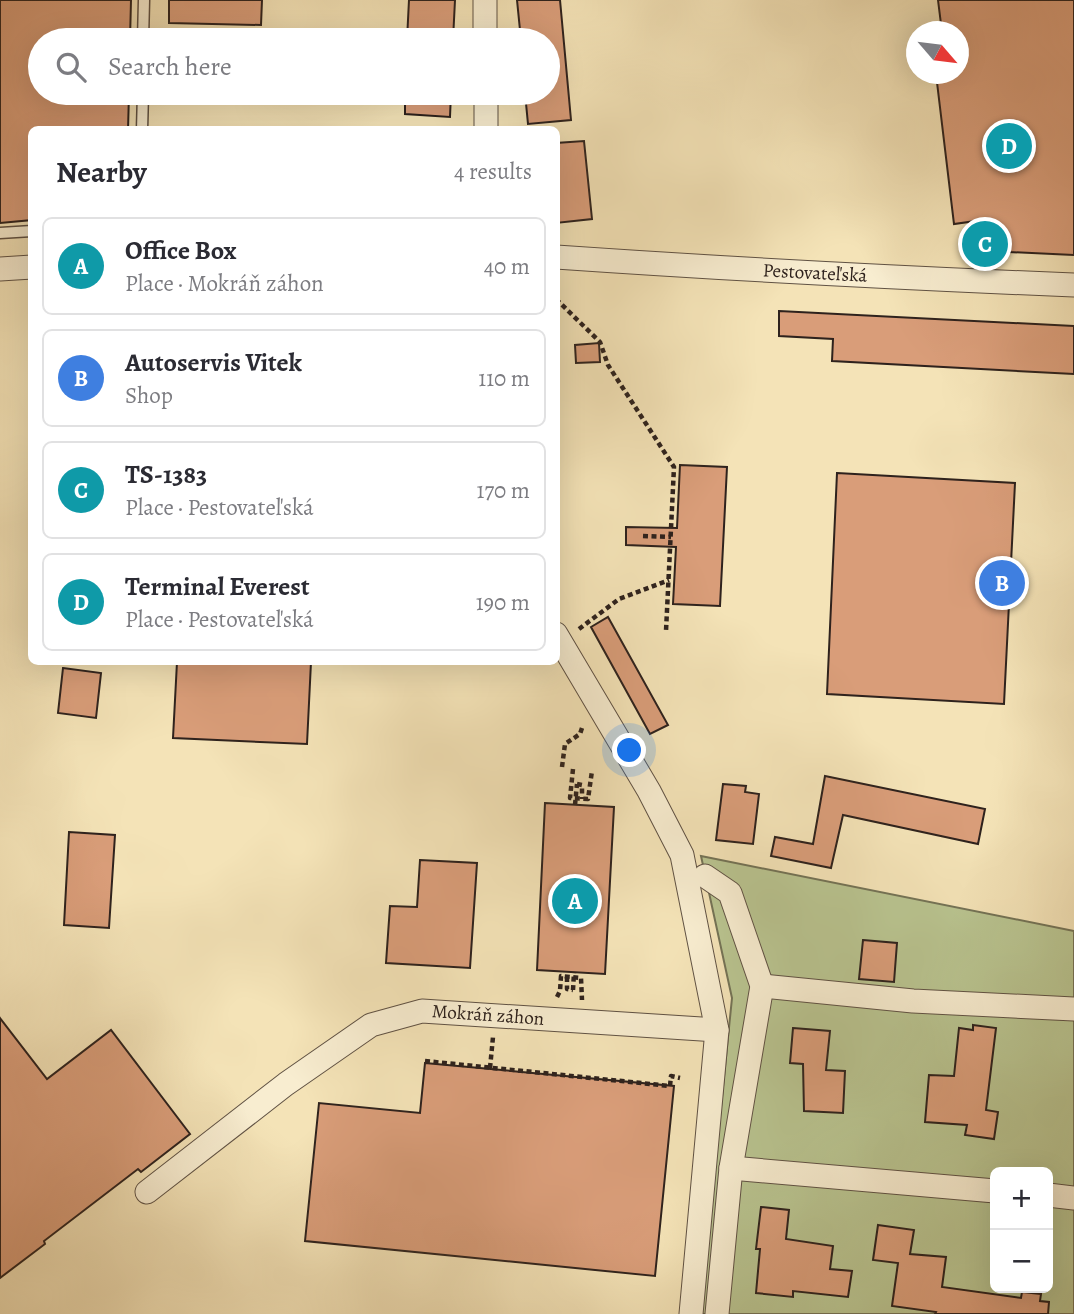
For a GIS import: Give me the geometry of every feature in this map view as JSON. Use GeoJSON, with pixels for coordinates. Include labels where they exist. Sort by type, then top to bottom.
{"type":"FeatureCollection","features":[{"type":"Feature","properties":{"kind":"street"},"geometry":{"type":"LineString","coordinates":[[485,0],[485,28]]}},
{"type":"Feature","properties":{"kind":"street"},"geometry":{"type":"LineString","coordinates":[[486,105],[486,126]]}},
{"type":"Feature","properties":{"kind":"street","name":"Pestovateľská"},"geometry":{"type":"LineString","coordinates":[[560,257],[812,274],[1074,285]]}},
{"type":"Feature","properties":{"kind":"street"},"geometry":{"type":"LineString","coordinates":[[0,269],[28,267]]}},
{"type":"Feature","properties":{"kind":"street"},"geometry":{"type":"LineString","coordinates":[[560,639],[649,791],[684,864],[717,1030],[691,1314]]}},
{"type":"Feature","properties":{"kind":"street"},"geometry":{"type":"LineString","coordinates":[[705,876],[730,893],[762,986],[731,1168],[717,1314]]}},
{"type":"Feature","properties":{"kind":"street"},"geometry":{"type":"LineString","coordinates":[[762,986],[913,1001],[1074,1009]]}},
{"type":"Feature","properties":{"kind":"street","name":"Mokráň záhon"},"geometry":{"type":"LineString","coordinates":[[147,1192],[286,1084],[371,1025],[422,1011],[717,1030]]}},
{"type":"Feature","properties":{"kind":"street"},"geometry":{"type":"LineString","coordinates":[[731,1168],[990,1191]]}},
{"type":"Feature","properties":{"kind":"street"},"geometry":{"type":"LineString","coordinates":[[1053,1196],[1074,1198]]}},
{"type":"Feature","properties":{"kind":"lane"},"geometry":{"type":"LineString","coordinates":[[143,28],[144,0]]}},
{"type":"Feature","properties":{"kind":"lane"},"geometry":{"type":"LineString","coordinates":[[142,126],[143,105]]}},
{"type":"Feature","properties":{"kind":"lane"},"geometry":{"type":"LineString","coordinates":[[0,233],[28,231]]}},
{"type":"Feature","properties":{"kind":"lane"},"geometry":{"type":"LineString","coordinates":[[684,864],[705,876]]}},
{"type":"Feature","properties":{"kind":"path"},"geometry":{"type":"LineString","coordinates":[[560,303],[600,342],[608,365],[674,467],[666,631]]}},
{"type":"Feature","properties":{"kind":"path"},"geometry":{"type":"LineString","coordinates":[[643,536],[671,537]]}},
{"type":"Feature","properties":{"kind":"path"},"geometry":{"type":"LineString","coordinates":[[560,636],[572,634],[619,599],[669,580]]}},
{"type":"Feature","properties":{"kind":"path"},"geometry":{"type":"LineString","coordinates":[[562,767],[565,744],[580,734]]}},
{"type":"Feature","properties":{"kind":"path"},"geometry":{"type":"LineString","coordinates":[[573,769],[570,798],[588,799],[592,771]]}},
{"type":"Feature","properties":{"kind":"path"},"geometry":{"type":"LineString","coordinates":[[575,805],[577,784],[582,785],[582,799]]}},
{"type":"Feature","properties":{"kind":"path"},"geometry":{"type":"LineString","coordinates":[[567,976],[567,989],[573,990],[574,972]]}},
{"type":"Feature","properties":{"kind":"path"},"geometry":{"type":"LineString","coordinates":[[556,998],[560,991],[561,976],[567,976],[582,978],[581,999]]}},
{"type":"Feature","properties":{"kind":"path"},"geometry":{"type":"LineString","coordinates":[[490,1068],[495,1016]]}},
{"type":"Feature","properties":{"kind":"path"},"geometry":{"type":"LineString","coordinates":[[425,1061],[670,1086],[671,1076],[680,1078]]}},
{"type":"Feature","properties":{"kind":"green space"},"geometry":{"type":"Polygon","coordinates":[[[701,856],[1074,931],[1074,1314],[700,1314],[732,998],[701,856]]]}},
{"type":"Feature","properties":{"kind":"building"},"geometry":{"type":"Polygon","coordinates":[[[0,0],[131,0],[130,28],[28,28],[28,105],[129,105],[128,126],[28,126],[28,220],[0,223],[0,0]]]}},
{"type":"Feature","properties":{"kind":"building"},"geometry":{"type":"Polygon","coordinates":[[[169,0],[262,0],[261,25],[169,23],[169,0]]]}},
{"type":"Feature","properties":{"kind":"building"},"geometry":{"type":"Polygon","coordinates":[[[409,0],[455,0],[454,28],[408,28],[409,0]]]}},
{"type":"Feature","properties":{"kind":"building"},"geometry":{"type":"Polygon","coordinates":[[[517,0],[560,0],[571,120],[528,124],[526,105],[560,105],[560,28],[520,28],[517,0]]]}},
{"type":"Feature","properties":{"kind":"building"},"geometry":{"type":"Polygon","coordinates":[[[938,0],[1074,0],[1074,255],[1009,252],[1009,246],[980,249],[976,221],[954,224],[937,84],[969,84],[969,21],[941,21],[938,0]]]}},
{"type":"Feature","properties":{"kind":"building"},"geometry":{"type":"Polygon","coordinates":[[[405,105],[450,105],[450,117],[405,114],[405,105]]]}},
{"type":"Feature","properties":{"kind":"building"},"geometry":{"type":"Polygon","coordinates":[[[584,141],[592,219],[560,223],[560,143],[584,141]]]}},
{"type":"Feature","properties":{"kind":"building"},"geometry":{"type":"Polygon","coordinates":[[[779,311],[1074,326],[1074,374],[832,361],[833,339],[779,336],[779,311]]]}},
{"type":"Feature","properties":{"kind":"building"},"geometry":{"type":"Polygon","coordinates":[[[599,343],[600,362],[576,363],[575,345],[599,343]]]}},
{"type":"Feature","properties":{"kind":"building"},"geometry":{"type":"Polygon","coordinates":[[[680,465],[727,467],[720,606],[673,604],[676,547],[626,545],[626,527],[677,528],[680,465]]]}},
{"type":"Feature","properties":{"kind":"building"},"geometry":{"type":"Polygon","coordinates":[[[837,473],[1015,483],[1004,704],[827,694],[837,473]]]}},
{"type":"Feature","properties":{"kind":"building"},"geometry":{"type":"Polygon","coordinates":[[[608,617],[668,725],[650,734],[591,627],[608,617]]]}},
{"type":"Feature","properties":{"kind":"building"},"geometry":{"type":"Polygon","coordinates":[[[177,665],[311,665],[307,744],[173,738],[177,665]]]}},
{"type":"Feature","properties":{"kind":"building"},"geometry":{"type":"Polygon","coordinates":[[[63,668],[101,673],[96,718],[58,713],[63,668]]]}},
{"type":"Feature","properties":{"kind":"building"},"geometry":{"type":"Polygon","coordinates":[[[825,776],[985,809],[978,844],[843,815],[831,868],[771,856],[775,837],[813,844],[825,776]]]}},
{"type":"Feature","properties":{"kind":"building"},"geometry":{"type":"Polygon","coordinates":[[[723,784],[746,786],[745,792],[759,794],[753,844],[716,840],[723,784]]]}},
{"type":"Feature","properties":{"kind":"building"},"geometry":{"type":"Polygon","coordinates":[[[545,803],[614,807],[605,974],[537,970],[545,803]]]}},
{"type":"Feature","properties":{"kind":"building"},"geometry":{"type":"Polygon","coordinates":[[[69,832],[115,835],[109,928],[64,925],[69,832]]]}},
{"type":"Feature","properties":{"kind":"building"},"geometry":{"type":"Polygon","coordinates":[[[420,860],[477,863],[470,968],[386,963],[390,906],[417,907],[420,860]]]}},
{"type":"Feature","properties":{"kind":"building"},"geometry":{"type":"Polygon","coordinates":[[[863,940],[897,943],[894,982],[859,979],[863,940]]]}},
{"type":"Feature","properties":{"kind":"building"},"geometry":{"type":"Polygon","coordinates":[[[0,1018],[47,1079],[111,1030],[190,1134],[141,1172],[138,1169],[0,1278],[0,1018]]]}},
{"type":"Feature","properties":{"kind":"building"},"geometry":{"type":"Polygon","coordinates":[[[973,1025],[996,1028],[986,1110],[998,1112],[994,1139],[965,1135],[967,1125],[925,1122],[929,1075],[954,1076],[959,1028],[973,1030],[973,1025]]]}},
{"type":"Feature","properties":{"kind":"building"},"geometry":{"type":"Polygon","coordinates":[[[793,1028],[830,1031],[826,1070],[845,1071],[843,1113],[804,1111],[803,1064],[790,1063],[793,1028]]]}},
{"type":"Feature","properties":{"kind":"building"},"geometry":{"type":"Polygon","coordinates":[[[425,1063],[674,1086],[655,1276],[305,1241],[319,1103],[420,1113],[425,1063]]]}},
{"type":"Feature","properties":{"kind":"building"},"geometry":{"type":"Polygon","coordinates":[[[761,1207],[789,1210],[786,1239],[833,1246],[830,1269],[852,1271],[848,1297],[793,1291],[793,1297],[756,1293],[760,1249],[756,1249],[761,1207]]]}},
{"type":"Feature","properties":{"kind":"building"},"geometry":{"type":"Polygon","coordinates":[[[878,1225],[914,1230],[910,1254],[946,1257],[942,1287],[1021,1298],[1022,1293],[1041,1294],[1040,1301],[1049,1302],[1048,1314],[935,1314],[936,1312],[892,1306],[898,1263],[873,1260],[878,1225]]]}},
{"type":"Feature","properties":{"kind":"place","name":"Terminal Everest"},"geometry":{"type":"Point","coordinates":[1009,146]}},
{"type":"Feature","properties":{"kind":"place","name":"TS-1383"},"geometry":{"type":"Point","coordinates":[985,244]}},
{"type":"Feature","properties":{"kind":"place","name":"Autoservis Vitek"},"geometry":{"type":"Point","coordinates":[1002,583]}},
{"type":"Feature","properties":{"kind":"place","name":"Office Box"},"geometry":{"type":"Point","coordinates":[575,901]}}]}
